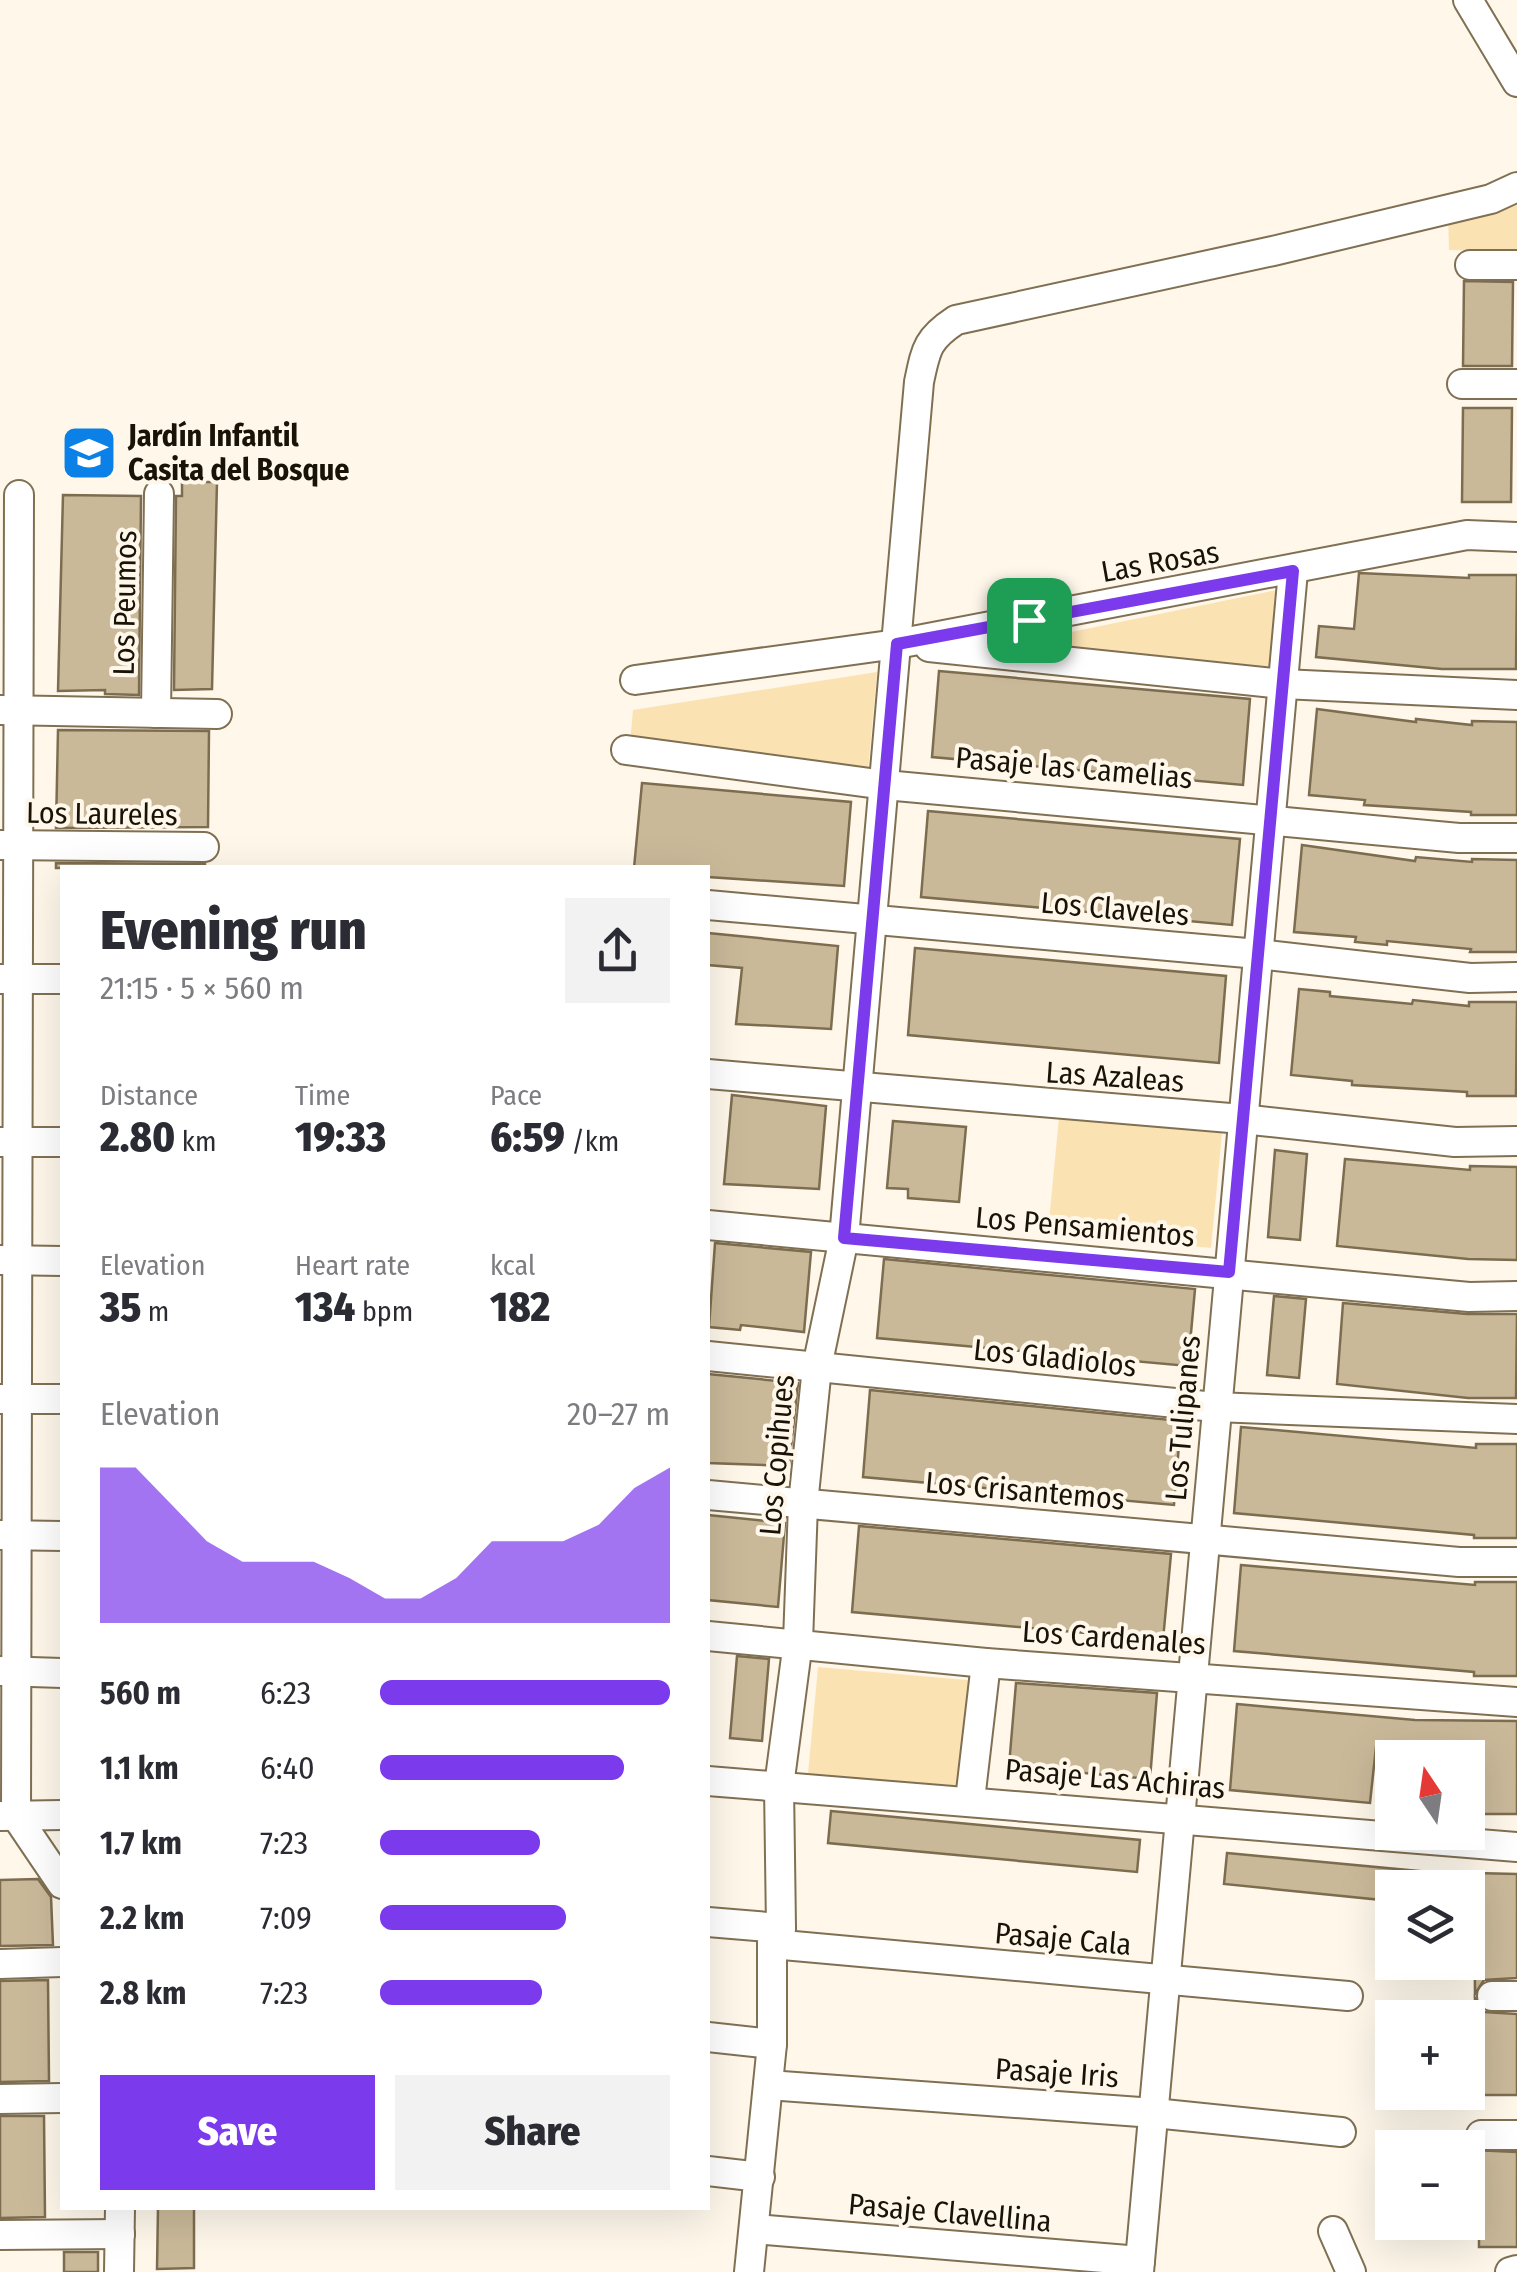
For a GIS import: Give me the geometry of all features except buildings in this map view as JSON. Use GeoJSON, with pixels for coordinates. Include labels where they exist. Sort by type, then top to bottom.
{"type":"FeatureCollection","features":[{"type":"Feature","properties":{"kind":"street"},"geometry":{"type":"LineString","coordinates":[[1468,0],[1517,82]]}},
{"type":"Feature","properties":{"kind":"street","name":"Los Copihues"},"geometry":{"type":"LineString","coordinates":[[749,2272],[772,2044],[779,1786],[798,1642],[803,1504],[818,1367],[844,1238],[919,382],[926,348],[935,334],[956,320],[1291,247],[1491,199],[1517,187]]}},
{"type":"Feature","properties":{"kind":"street"},"geometry":{"type":"LineString","coordinates":[[1470,265],[1517,266]]}},
{"type":"Feature","properties":{"kind":"street"},"geometry":{"type":"LineString","coordinates":[[1462,384],[1517,384]]}},
{"type":"Feature","properties":{"kind":"street"},"geometry":{"type":"LineString","coordinates":[[19,494],[9,563],[8,1816],[60,1881]]}},
{"type":"Feature","properties":{"kind":"street","name":"Los Peumos"},"geometry":{"type":"LineString","coordinates":[[156,713],[160,494]]}},
{"type":"Feature","properties":{"kind":"street","name":"Las Rosas"},"geometry":{"type":"LineString","coordinates":[[636,680],[897,644],[1467,536],[1517,537]]}},
{"type":"Feature","properties":{"kind":"street","name":"Los Tulipanes"},"geometry":{"type":"LineString","coordinates":[[1140,2267],[1293,571]]}},
{"type":"Feature","properties":{"kind":"street"},"geometry":{"type":"LineString","coordinates":[[897,644],[1283,684],[1517,696]]}},
{"type":"Feature","properties":{"kind":"street"},"geometry":{"type":"LineString","coordinates":[[9,710],[217,714]]}},
{"type":"Feature","properties":{"kind":"street","name":"Pasaje las Camelias"},"geometry":{"type":"LineString","coordinates":[[626,750],[884,784],[1459,838],[1517,838]]}},
{"type":"Feature","properties":{"kind":"street","name":"Los Laureles"},"geometry":{"type":"LineString","coordinates":[[9,845],[204,847]]}},
{"type":"Feature","properties":{"kind":"street","name":"Los Claveles"},"geometry":{"type":"LineString","coordinates":[[710,905],[1258,954],[1470,978],[1517,977]]}},
{"type":"Feature","properties":{"kind":"street"},"geometry":{"type":"LineString","coordinates":[[8,979],[60,979]]}},
{"type":"Feature","properties":{"kind":"street","name":"Las Azaleas"},"geometry":{"type":"LineString","coordinates":[[710,1074],[856,1090],[1242,1119],[1455,1142],[1517,1142]]}},
{"type":"Feature","properties":{"kind":"street"},"geometry":{"type":"LineString","coordinates":[[7,1142],[60,1142]]}},
{"type":"Feature","properties":{"kind":"street","name":"Los Pensamientos"},"geometry":{"type":"LineString","coordinates":[[710,1225],[1469,1297],[1517,1296]]}},
{"type":"Feature","properties":{"kind":"street"},"geometry":{"type":"LineString","coordinates":[[8,1260],[60,1261]]}},
{"type":"Feature","properties":{"kind":"street","name":"Los Gladiolos"},"geometry":{"type":"LineString","coordinates":[[710,1356],[1216,1408],[1517,1419]]}},
{"type":"Feature","properties":{"kind":"street"},"geometry":{"type":"LineString","coordinates":[[8,1399],[60,1399]]}},
{"type":"Feature","properties":{"kind":"street","name":"Los Crisantemos"},"geometry":{"type":"LineString","coordinates":[[710,1495],[1459,1562],[1517,1562]]}},
{"type":"Feature","properties":{"kind":"street"},"geometry":{"type":"LineString","coordinates":[[7,1535],[60,1536]]}},
{"type":"Feature","properties":{"kind":"street","name":"Los Cardenales"},"geometry":{"type":"LineString","coordinates":[[710,1636],[1460,1701],[1517,1702]]}},
{"type":"Feature","properties":{"kind":"street"},"geometry":{"type":"LineString","coordinates":[[970,1800],[986,1662]]}},
{"type":"Feature","properties":{"kind":"street"},"geometry":{"type":"LineString","coordinates":[[7,1671],[60,1673]]}},
{"type":"Feature","properties":{"kind":"street","name":"Pasaje Las Achiras"},"geometry":{"type":"LineString","coordinates":[[710,1781],[1181,1816],[1517,1847]]}},
{"type":"Feature","properties":{"kind":"street"},"geometry":{"type":"LineString","coordinates":[[8,1816],[60,1816]]}},
{"type":"Feature","properties":{"kind":"street","name":"Pasaje Cala"},"geometry":{"type":"LineString","coordinates":[[710,1922],[776,1936],[1166,1982],[1348,1996]]}},
{"type":"Feature","properties":{"kind":"street"},"geometry":{"type":"LineString","coordinates":[[0,1964],[60,1962]]}},
{"type":"Feature","properties":{"kind":"street"},"geometry":{"type":"LineString","coordinates":[[710,2037],[772,2044]]}},
{"type":"Feature","properties":{"kind":"street","name":"Pasaje Iris"},"geometry":{"type":"LineString","coordinates":[[768,2085],[1154,2113],[1341,2132]]}},
{"type":"Feature","properties":{"kind":"street"},"geometry":{"type":"LineString","coordinates":[[0,2099],[60,2098]]}},
{"type":"Feature","properties":{"kind":"street"},"geometry":{"type":"LineString","coordinates":[[1485,2135],[1517,2135]]}},
{"type":"Feature","properties":{"kind":"street"},"geometry":{"type":"LineString","coordinates":[[710,2171],[760,2177]]}},
{"type":"Feature","properties":{"kind":"street"},"geometry":{"type":"LineString","coordinates":[[0,2236],[120,2221],[119,2272]]}},
{"type":"Feature","properties":{"kind":"street","name":"Pasaje Clavellina"},"geometry":{"type":"LineString","coordinates":[[754,2229],[1140,2267]]}},
{"type":"Feature","properties":{"kind":"street"},"geometry":{"type":"LineString","coordinates":[[1333,2230],[1351,2272]]}},
{"type":"Feature","properties":{"kind":"street"},"geometry":{"type":"LineString","coordinates":[[1510,2272],[1517,2270]]}},
{"type":"Feature","properties":{"kind":"shaded area"},"geometry":{"type":"Polygon","coordinates":[[[1517,199],[1517,252],[1449,250],[1448,214],[1517,199]]]}},
{"type":"Feature","properties":{"kind":"shaded area"},"geometry":{"type":"Polygon","coordinates":[[[1277,590],[1272,674],[998,647],[1277,590]]]}},
{"type":"Feature","properties":{"kind":"shaded area"},"geometry":{"type":"Polygon","coordinates":[[[877,672],[868,771],[630,743],[633,710],[877,672]]]}},
{"type":"Feature","properties":{"kind":"shaded area"},"geometry":{"type":"Polygon","coordinates":[[[1059,1117],[1222,1133],[1211,1248],[1048,1232],[1059,1117]]]}},
{"type":"Feature","properties":{"kind":"shaded area"},"geometry":{"type":"Polygon","coordinates":[[[818,1667],[989,1682],[974,1807],[811,1784],[808,1774],[818,1667]]]}},
{"type":"Feature","properties":{"kind":"place","name":"Jardín Infantil Casita del Bosque"},"geometry":{"type":"Point","coordinates":[89,453]}},
{"type":"Feature","properties":{"kind":"route"},"geometry":{"type":"LineString","coordinates":[[1293,571],[1229,1272],[844,1238],[897,644],[1029,620],[1293,571]]}}]}
